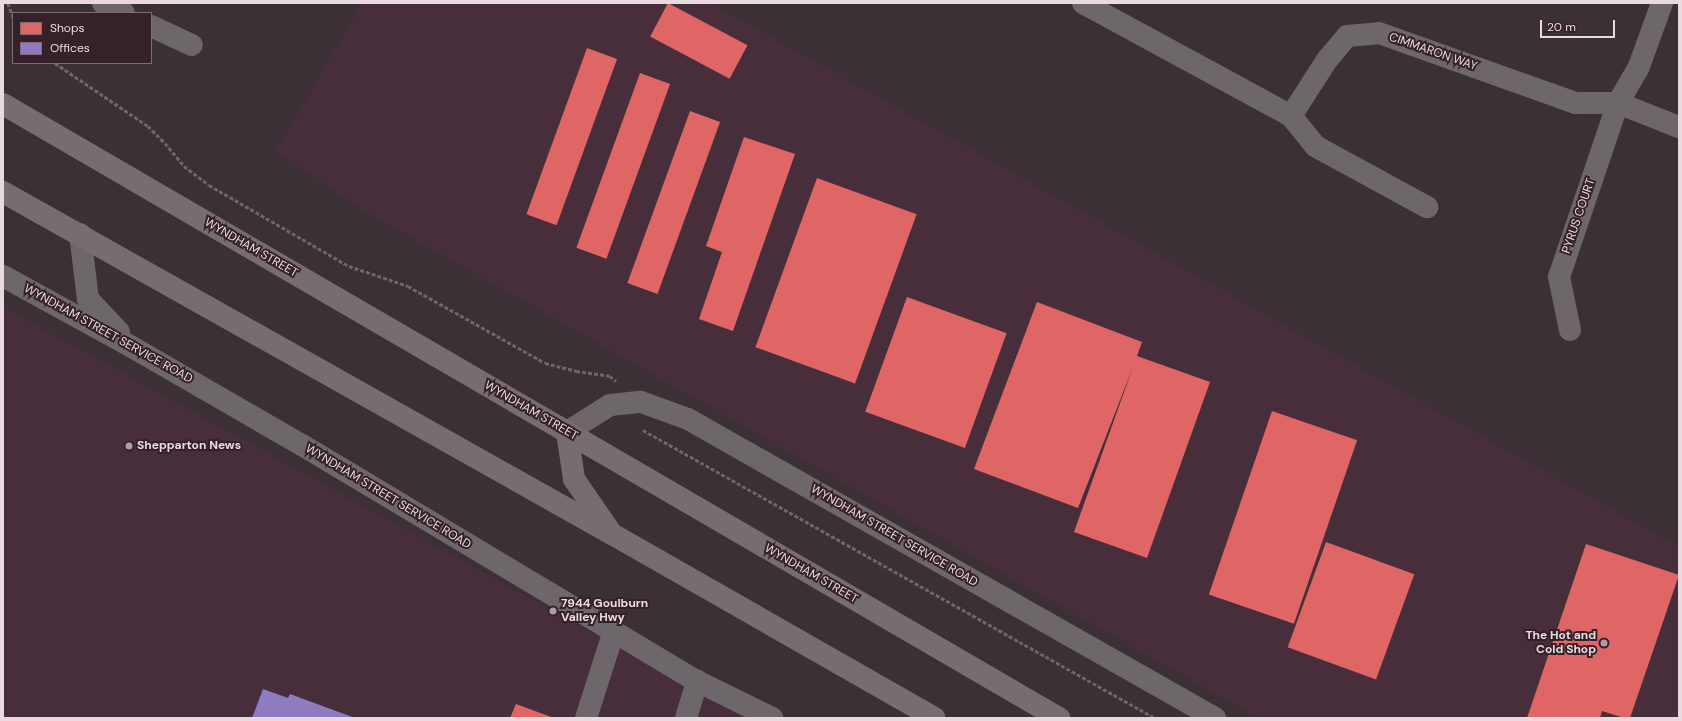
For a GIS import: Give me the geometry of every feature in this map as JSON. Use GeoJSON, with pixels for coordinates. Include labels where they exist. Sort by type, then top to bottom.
{"type":"FeatureCollection","features":[{"type":"Feature","properties":{"kind":"highway","name":"WYNDHAM STREET"},"geometry":{"type":"LineString","coordinates":[[3,104],[1059,718]]}},
{"type":"Feature","properties":{"kind":"highway"},"geometry":{"type":"LineString","coordinates":[[3,192],[612,534],[934,718]]}},
{"type":"Feature","properties":{"kind":"highway"},"geometry":{"type":"LineString","coordinates":[[567,432],[574,479],[612,534]]}},
{"type":"Feature","properties":{"kind":"street"},"geometry":{"type":"LineString","coordinates":[[103,3],[122,12]]}},
{"type":"Feature","properties":{"kind":"street"},"geometry":{"type":"LineString","coordinates":[[1083,3],[1291,116],[1315,146],[1427,207]]}},
{"type":"Feature","properties":{"kind":"street"},"geometry":{"type":"LineString","coordinates":[[1662,3],[1638,69],[1618,103],[1679,127]]}},
{"type":"Feature","properties":{"kind":"street"},"geometry":{"type":"LineString","coordinates":[[152,26],[192,45]]}},
{"type":"Feature","properties":{"kind":"street","name":"CIMMARON WAY"},"geometry":{"type":"LineString","coordinates":[[1291,116],[1327,60],[1347,36],[1379,34],[1576,103],[1618,103]]}},
{"type":"Feature","properties":{"kind":"street","name":"PYRUS COURT"},"geometry":{"type":"LineString","coordinates":[[1570,330],[1559,277],[1618,103]]}},
{"type":"Feature","properties":{"kind":"street"},"geometry":{"type":"LineString","coordinates":[[80,234],[88,299],[132,347]]}},
{"type":"Feature","properties":{"kind":"street","name":"WYNDHAM STREET SERVICE ROAD"},"geometry":{"type":"LineString","coordinates":[[3,276],[132,347],[302,445],[697,681],[772,718]]}},
{"type":"Feature","properties":{"kind":"street","name":"WYNDHAM STREET SERVICE ROAD"},"geometry":{"type":"LineString","coordinates":[[567,432],[610,405],[641,402],[688,419],[1215,718]]}},
{"type":"Feature","properties":{"kind":"street"},"geometry":{"type":"LineString","coordinates":[[586,718],[614,631]]}},
{"type":"Feature","properties":{"kind":"street"},"geometry":{"type":"LineString","coordinates":[[686,718],[697,681]]}},
{"type":"Feature","properties":{"kind":"path"},"geometry":{"type":"LineString","coordinates":[[8,3],[12,14]]}},
{"type":"Feature","properties":{"kind":"shaded area"},"geometry":{"type":"Polygon","coordinates":[[[362,3],[711,3],[1679,547],[1679,718],[1258,718],[363,210],[276,151],[362,3]]]}},
{"type":"Feature","properties":{"kind":"shaded area","name":"Shepparton News"},"geometry":{"type":"Polygon","coordinates":[[[3,307],[508,586],[747,718],[3,718],[3,307]]]}},
{"type":"Feature","properties":{"kind":"building: Shops"},"geometry":{"type":"Polygon","coordinates":[[[668,3],[747,45],[730,79],[650,37],[668,3]]]}},
{"type":"Feature","properties":{"kind":"building: Shops"},"geometry":{"type":"Polygon","coordinates":[[[587,48],[617,59],[557,225],[526,214],[587,48]]]}},
{"type":"Feature","properties":{"kind":"building: Shops"},"geometry":{"type":"Polygon","coordinates":[[[640,73],[670,84],[606,259],[576,248],[640,73]]]}},
{"type":"Feature","properties":{"kind":"building: Shops"},"geometry":{"type":"Polygon","coordinates":[[[690,111],[720,122],[657,294],[627,283],[690,111]]]}},
{"type":"Feature","properties":{"kind":"building: Shops"},"geometry":{"type":"Polygon","coordinates":[[[744,137],[795,154],[733,331],[699,319],[722,252],[706,246],[744,137]]]}},
{"type":"Feature","properties":{"kind":"building: Shops"},"geometry":{"type":"Polygon","coordinates":[[[817,178],[917,214],[855,383],[755,347],[817,178]]]}},
{"type":"Feature","properties":{"kind":"building: Shops"},"geometry":{"type":"Polygon","coordinates":[[[907,297],[1007,333],[965,448],[865,412],[907,297]]]}},
{"type":"Feature","properties":{"kind":"building: Shops"},"geometry":{"type":"Polygon","coordinates":[[[1037,302],[1142,342],[1137,356],[1210,382],[1147,558],[1074,532],[1133,367],[1078,508],[974,469],[1037,302]]]}},
{"type":"Feature","properties":{"kind":"building: Shops"},"geometry":{"type":"Polygon","coordinates":[[[1272,411],[1357,440],[1294,624],[1209,594],[1272,411]]]}},
{"type":"Feature","properties":{"kind":"building: Shops"},"geometry":{"type":"Polygon","coordinates":[[[1326,542],[1414,574],[1376,679],[1288,647],[1326,542]]]}},
{"type":"Feature","properties":{"kind":"building: Shops","name":"The Hot and Cold Shop"},"geometry":{"type":"Polygon","coordinates":[[[1586,544],[1679,575],[1630,718],[1624,718],[1602,711],[1600,718],[1527,718],[1586,544]]]}},
{"type":"Feature","properties":{"kind":"building: Shops"},"geometry":{"type":"Polygon","coordinates":[[[516,704],[554,718],[510,718],[516,704]]]}},
{"type":"Feature","properties":{"kind":"building: Offices"},"geometry":{"type":"Polygon","coordinates":[[[263,689],[288,698],[290,694],[355,718],[252,718],[263,689]]]}},
{"type":"Feature","properties":{"kind":"place","name":"Shepparton News"},"geometry":{"type":"Point","coordinates":[129,446]}},
{"type":"Feature","properties":{"kind":"place","name":"7944 Goulburn Valley Hwy"},"geometry":{"type":"Point","coordinates":[553,611]}},
{"type":"Feature","properties":{"kind":"place","name":"The Hot and Cold Shop"},"geometry":{"type":"Point","coordinates":[1604,643]}}]}
